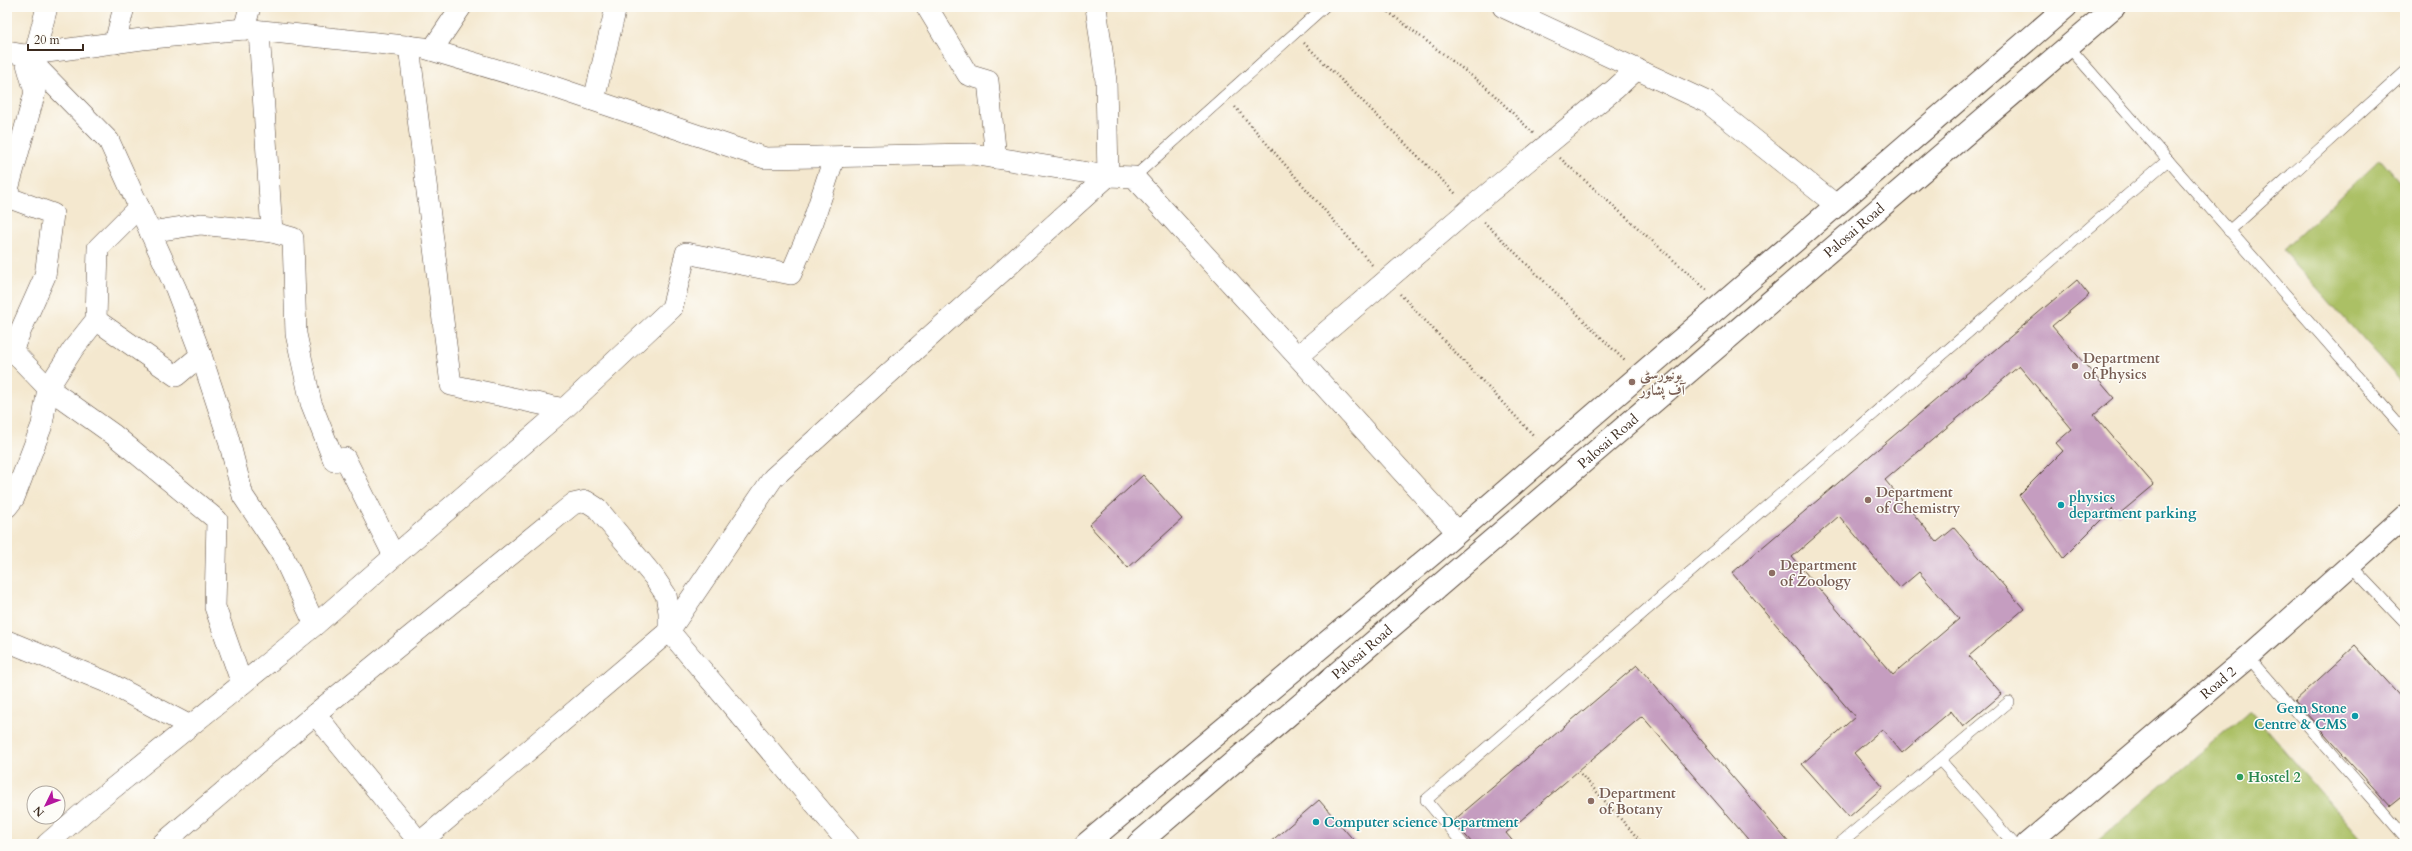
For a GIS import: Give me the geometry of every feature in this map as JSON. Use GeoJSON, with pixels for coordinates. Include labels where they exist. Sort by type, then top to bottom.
{"type":"FeatureCollection","features":[{"type":"Feature","properties":{"kind":"street"},"geometry":{"type":"LineString","coordinates":[[7,193],[35,92],[22,53],[47,7]]}},
{"type":"Feature","properties":{"kind":"street"},"geometry":{"type":"LineString","coordinates":[[116,43],[124,7]]}},
{"type":"Feature","properties":{"kind":"street"},"geometry":{"type":"LineString","coordinates":[[250,7],[251,30],[272,232]]}},
{"type":"Feature","properties":{"kind":"street"},"geometry":{"type":"LineString","coordinates":[[432,50],[461,7]]}},
{"type":"Feature","properties":{"kind":"street"},"geometry":{"type":"LineString","coordinates":[[594,100],[616,7]]}},
{"type":"Feature","properties":{"kind":"street"},"geometry":{"type":"LineString","coordinates":[[927,7],[968,75],[988,81],[996,158]]}},
{"type":"Feature","properties":{"kind":"street"},"geometry":{"type":"LineString","coordinates":[[315,714],[419,843],[669,631],[773,478],[1108,176],[1106,81],[1096,7]]}},
{"type":"Feature","properties":{"kind":"street"},"geometry":{"type":"LineString","coordinates":[[1503,7],[1708,102],[1836,205]]}},
{"type":"Feature","properties":{"kind":"street"},"geometry":{"type":"LineString","coordinates":[[1086,844],[1457,532],[2066,7]]}},
{"type":"Feature","properties":{"kind":"street","name":"Palosai Road"},"geometry":{"type":"LineString","coordinates":[[1138,844],[2114,7]]}},
{"type":"Feature","properties":{"kind":"street"},"geometry":{"type":"LineString","coordinates":[[22,53],[251,30],[409,46],[432,50],[594,100],[765,158],[834,158],[972,154],[1108,176],[1134,177],[1457,532],[1474,556]]}},
{"type":"Feature","properties":{"kind":"street"},"geometry":{"type":"LineString","coordinates":[[409,46],[451,385],[564,409]]}},
{"type":"Feature","properties":{"kind":"street"},"geometry":{"type":"LineString","coordinates":[[22,53],[109,141],[176,289],[201,355],[228,438],[243,496],[282,554],[315,625]]}},
{"type":"Feature","properties":{"kind":"street"},"geometry":{"type":"LineString","coordinates":[[1298,356],[1475,205],[1615,89],[1636,69]]}},
{"type":"Feature","properties":{"kind":"street"},"geometry":{"type":"LineString","coordinates":[[47,844],[91,806],[315,625],[564,409],[672,308],[686,253],[792,274],[813,222],[834,158]]}},
{"type":"Feature","properties":{"kind":"street"},"geometry":{"type":"LineString","coordinates":[[7,197],[53,214],[44,276],[9,348],[48,388],[114,435],[217,520],[215,607],[242,684]]}},
{"type":"Feature","properties":{"kind":"street"},"geometry":{"type":"LineString","coordinates":[[7,507],[14,498],[42,424],[48,388],[73,349],[96,320],[98,248],[139,206]]}},
{"type":"Feature","properties":{"kind":"street"},"geometry":{"type":"LineString","coordinates":[[150,232],[201,224],[272,232],[293,238],[296,334],[311,403],[334,461],[345,458],[394,556]]}},
{"type":"Feature","properties":{"kind":"street"},"geometry":{"type":"LineString","coordinates":[[1751,278],[1770,303]]}},
{"type":"Feature","properties":{"kind":"street"},"geometry":{"type":"LineString","coordinates":[[96,320],[176,376],[201,355]]}},
{"type":"Feature","properties":{"kind":"street"},"geometry":{"type":"LineString","coordinates":[[162,844],[315,714],[573,504],[586,501],[597,508],[654,577],[666,595],[669,612],[669,631],[849,844]]}},
{"type":"Feature","properties":{"kind":"street","name":"Road 2"},"geometry":{"type":"LineString","coordinates":[[2027,844],[2248,657],[2405,516]]}},
{"type":"Feature","properties":{"kind":"street"},"geometry":{"type":"LineString","coordinates":[[7,641],[109,683],[190,726]]}},
{"type":"Feature","properties":{"kind":"lane"},"geometry":{"type":"LineString","coordinates":[[1134,177],[1324,7]]}},
{"type":"Feature","properties":{"kind":"lane"},"geometry":{"type":"LineString","coordinates":[[2068,46],[2405,431]]}},
{"type":"Feature","properties":{"kind":"lane"},"geometry":{"type":"LineString","coordinates":[[2229,231],[2405,72]]}},
{"type":"Feature","properties":{"kind":"lane"},"geometry":{"type":"LineString","coordinates":[[1463,844],[1426,800],[2168,160]]}},
{"type":"Feature","properties":{"kind":"lane"},"geometry":{"type":"LineString","coordinates":[[2350,564],[2405,623]]}},
{"type":"Feature","properties":{"kind":"lane"},"geometry":{"type":"LineString","coordinates":[[2248,657],[2405,837]]}},
{"type":"Feature","properties":{"kind":"lane"},"geometry":{"type":"LineString","coordinates":[[1839,844],[2009,702]]}},
{"type":"Feature","properties":{"kind":"lane"},"geometry":{"type":"LineString","coordinates":[[1940,760],[2014,844]]}},
{"type":"Feature","properties":{"kind":"path"},"geometry":{"type":"LineString","coordinates":[[1578,770],[1643,844]]}},
{"type":"Feature","properties":{"kind":"green space"},"geometry":{"type":"Polygon","coordinates":[[[2380,159],[2405,188],[2405,386],[2283,250],[2380,159]]]}},
{"type":"Feature","properties":{"kind":"green space","name":"Hostel 2"},"geometry":{"type":"Polygon","coordinates":[[[2250,710],[2365,844],[2094,844],[2250,710]]]}},
{"type":"Feature","properties":{"kind":"building"},"geometry":{"type":"Polygon","coordinates":[[[2077,280],[2089,295],[2052,326],[2114,398],[2094,415],[2154,485],[2118,515],[2112,509],[2063,558],[2019,495],[2063,451],[2056,443],[2072,429],[2019,366],[1885,480],[1937,542],[1954,528],[2024,609],[1969,656],[2002,694],[1963,727],[1951,711],[1902,753],[1882,729],[1854,753],[1883,787],[1849,817],[1802,764],[1855,717],[1732,573],[2077,280]],[[1839,516],[1792,557],[1893,675],[1959,619],[1919,572],[1900,588],[1839,516]]]}},
{"type":"Feature","properties":{"kind":"building"},"geometry":{"type":"Polygon","coordinates":[[[1143,475],[1182,519],[1128,568],[1089,525],[1143,475]]]}},
{"type":"Feature","properties":{"kind":"building","name":"Gem Stone Centre & CMS"},"geometry":{"type":"Polygon","coordinates":[[[2355,646],[2405,701],[2405,794],[2390,806],[2295,701],[2355,646]]]}},
{"type":"Feature","properties":{"kind":"building"},"geometry":{"type":"Polygon","coordinates":[[[1637,665],[1790,844],[1752,844],[1642,716],[1506,833],[1515,844],[1473,844],[1453,821],[1637,665]]]}},
{"type":"Feature","properties":{"kind":"building","name":"Computer science Department"},"geometry":{"type":"Polygon","coordinates":[[[1319,800],[1357,844],[1268,844],[1319,800]]]}},
{"type":"Feature","properties":{"kind":"place","name":"Department of Physics"},"geometry":{"type":"Point","coordinates":[2075,366]}},
{"type":"Feature","properties":{"kind":"place","name":"یونیورسٹی آف پشاور"},"geometry":{"type":"Point","coordinates":[1632,382]}},
{"type":"Feature","properties":{"kind":"place","name":"Department of Chemistry"},"geometry":{"type":"Point","coordinates":[1868,500]}},
{"type":"Feature","properties":{"kind":"place","name":"physics department parking"},"geometry":{"type":"Point","coordinates":[2061,505]}},
{"type":"Feature","properties":{"kind":"place","name":"Department of Zoology"},"geometry":{"type":"Point","coordinates":[1772,573]}},
{"type":"Feature","properties":{"kind":"place","name":"Gem Stone Centre & CMS"},"geometry":{"type":"Point","coordinates":[2355,716]}},
{"type":"Feature","properties":{"kind":"place","name":"Hostel 2"},"geometry":{"type":"Point","coordinates":[2240,777]}},
{"type":"Feature","properties":{"kind":"place","name":"Department of Botany"},"geometry":{"type":"Point","coordinates":[1591,801]}},
{"type":"Feature","properties":{"kind":"place","name":"Computer science Department"},"geometry":{"type":"Point","coordinates":[1316,822]}}]}
